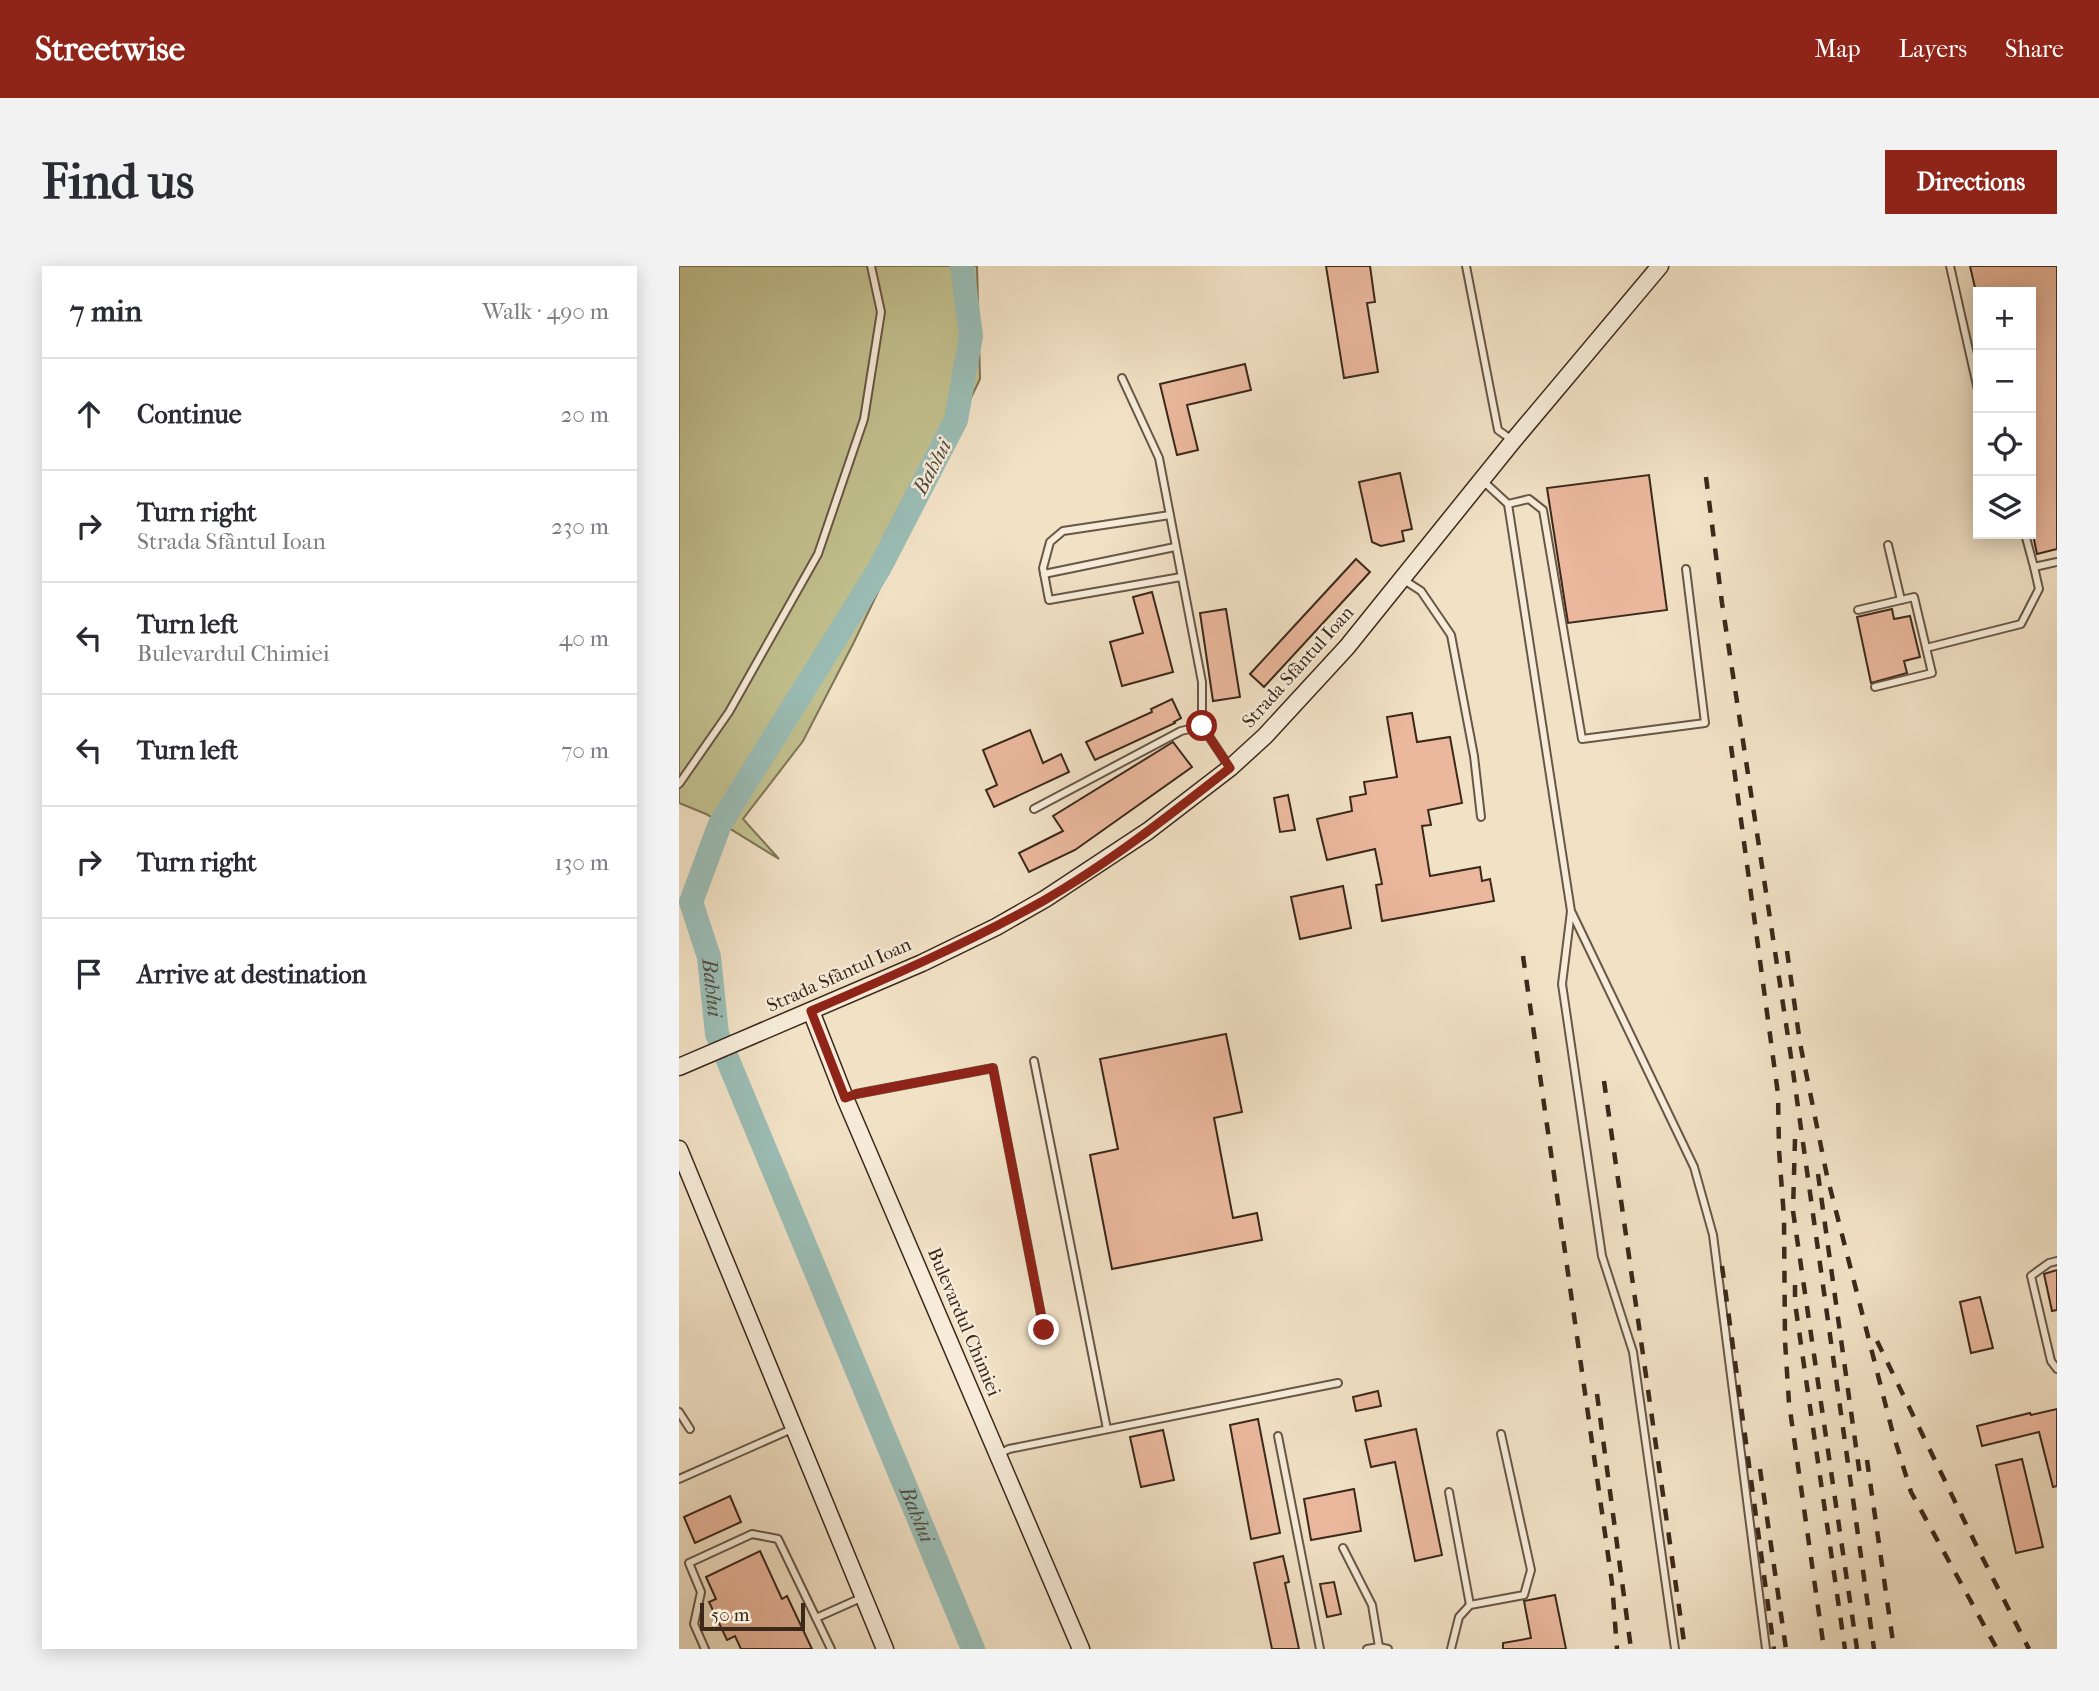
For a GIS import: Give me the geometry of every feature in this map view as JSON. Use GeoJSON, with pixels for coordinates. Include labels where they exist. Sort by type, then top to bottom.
{"type":"FeatureCollection","features":[{"type":"Feature","properties":{"kind":"main road","name":"Strada Sfântul Ioan"},"geometry":{"type":"LineString","coordinates":[[679,1067],[922,963],[996,927],[1045,899],[1148,831],[1230,768],[1265,736],[1347,647],[1513,441],[1660,266]]}},
{"type":"Feature","properties":{"kind":"main road","name":"Bulevardul Chimiei"},"geometry":{"type":"LineString","coordinates":[[811,1011],[845,1098],[1081,1649]]}},
{"type":"Feature","properties":{"kind":"main road"},"geometry":{"type":"LineString","coordinates":[[679,1149],[885,1649]]}},
{"type":"Feature","properties":{"kind":"lane"},"geometry":{"type":"LineString","coordinates":[[679,784],[729,712],[818,554],[864,419],[881,312],[871,266]]}},
{"type":"Feature","properties":{"kind":"lane"},"geometry":{"type":"LineString","coordinates":[[1466,266],[1498,429],[1513,441]]}},
{"type":"Feature","properties":{"kind":"lane"},"geometry":{"type":"LineString","coordinates":[[1950,266],[1973,368]]}},
{"type":"Feature","properties":{"kind":"lane"},"geometry":{"type":"LineString","coordinates":[[1122,378],[1159,458],[1202,682],[1202,726],[1230,768]]}},
{"type":"Feature","properties":{"kind":"lane"},"geometry":{"type":"LineString","coordinates":[[1482,480],[1508,504],[1571,911],[1562,984],[1602,1256],[1633,1352],[1675,1649]]}},
{"type":"Feature","properties":{"kind":"lane"},"geometry":{"type":"LineString","coordinates":[[1508,504],[1529,499],[1543,510],[1582,739],[1705,723],[1686,569]]}},
{"type":"Feature","properties":{"kind":"lane"},"geometry":{"type":"LineString","coordinates":[[1170,515],[1063,531],[1050,542],[1044,574],[1049,600],[1181,577]]}},
{"type":"Feature","properties":{"kind":"lane"},"geometry":{"type":"LineString","coordinates":[[1926,648],[2021,624],[2039,589],[2026,539]]}},
{"type":"Feature","properties":{"kind":"lane"},"geometry":{"type":"LineString","coordinates":[[1888,545],[1901,600]]}},
{"type":"Feature","properties":{"kind":"lane"},"geometry":{"type":"LineString","coordinates":[[1044,574],[1175,547]]}},
{"type":"Feature","properties":{"kind":"lane"},"geometry":{"type":"LineString","coordinates":[[2034,567],[2057,562]]}},
{"type":"Feature","properties":{"kind":"lane"},"geometry":{"type":"LineString","coordinates":[[1403,579],[1421,592],[1451,635],[1474,756],[1481,817]]}},
{"type":"Feature","properties":{"kind":"lane"},"geometry":{"type":"LineString","coordinates":[[1858,610],[1914,597],[1926,648],[1931,673],[1875,687]]}},
{"type":"Feature","properties":{"kind":"lane"},"geometry":{"type":"LineString","coordinates":[[1034,809],[1181,731],[1202,726]]}},
{"type":"Feature","properties":{"kind":"lane"},"geometry":{"type":"LineString","coordinates":[[1571,911],[1695,1167],[1713,1235],[1766,1649]]}},
{"type":"Feature","properties":{"kind":"lane"},"geometry":{"type":"LineString","coordinates":[[1034,1061],[1107,1429]]}},
{"type":"Feature","properties":{"kind":"lane"},"geometry":{"type":"LineString","coordinates":[[845,1098],[993,1068],[1044,1330]]}},
{"type":"Feature","properties":{"kind":"lane"},"geometry":{"type":"LineString","coordinates":[[2057,1261],[2049,1263],[2031,1276],[2051,1361],[2057,1369]]}},
{"type":"Feature","properties":{"kind":"lane"},"geometry":{"type":"LineString","coordinates":[[998,1454],[1009,1449],[1338,1383]]}},
{"type":"Feature","properties":{"kind":"lane"},"geometry":{"type":"LineString","coordinates":[[679,1412],[690,1429]]}},
{"type":"Feature","properties":{"kind":"lane"},"geometry":{"type":"LineString","coordinates":[[679,1479],[794,1428]]}},
{"type":"Feature","properties":{"kind":"lane"},"geometry":{"type":"LineString","coordinates":[[1451,1649],[1459,1617],[1470,1605],[1524,1595],[1531,1570],[1501,1434]]}},
{"type":"Feature","properties":{"kind":"lane"},"geometry":{"type":"LineString","coordinates":[[1277,1436],[1320,1649]]}},
{"type":"Feature","properties":{"kind":"lane"},"geometry":{"type":"LineString","coordinates":[[1449,1492],[1470,1605]]}},
{"type":"Feature","properties":{"kind":"lane"},"geometry":{"type":"LineString","coordinates":[[705,1649],[694,1624],[701,1592],[689,1563],[753,1534],[778,1539],[831,1649]]}},
{"type":"Feature","properties":{"kind":"lane"},"geometry":{"type":"LineString","coordinates":[[1343,1548],[1372,1605],[1380,1647]]}},
{"type":"Feature","properties":{"kind":"lane"},"geometry":{"type":"LineString","coordinates":[[816,1618],[863,1597]]}},
{"type":"Feature","properties":{"kind":"lane"},"geometry":{"type":"LineString","coordinates":[[1367,1649],[1388,1649]]}},
{"type":"Feature","properties":{"kind":"shaded area"},"geometry":{"type":"Polygon","coordinates":[[[679,266],[977,266],[980,379],[854,642],[803,741],[743,819],[779,859],[706,814],[679,803],[679,266]]]}},
{"type":"Feature","properties":{"kind":"building"},"geometry":{"type":"Polygon","coordinates":[[[1326,266],[1370,266],[1375,302],[1367,303],[1378,372],[1344,378],[1326,266]]]}},
{"type":"Feature","properties":{"kind":"building"},"geometry":{"type":"Polygon","coordinates":[[[1970,266],[2057,266],[2057,549],[2037,554],[2034,539],[2036,539],[2036,287],[1975,287],[1970,266]]]}},
{"type":"Feature","properties":{"kind":"building"},"geometry":{"type":"Polygon","coordinates":[[[1245,364],[1251,390],[1187,405],[1198,450],[1177,455],[1160,384],[1245,364]]]}},
{"type":"Feature","properties":{"kind":"building"},"geometry":{"type":"Polygon","coordinates":[[[1400,473],[1412,529],[1402,531],[1404,541],[1381,546],[1372,542],[1359,482],[1400,473]]]}},
{"type":"Feature","properties":{"kind":"building"},"geometry":{"type":"Polygon","coordinates":[[[1649,475],[1667,610],[1568,623],[1547,488],[1649,475]]]}},
{"type":"Feature","properties":{"kind":"building"},"geometry":{"type":"Polygon","coordinates":[[[1356,559],[1370,572],[1264,687],[1250,674],[1356,559]]]}},
{"type":"Feature","properties":{"kind":"building"},"geometry":{"type":"Polygon","coordinates":[[[1152,592],[1173,672],[1122,686],[1110,642],[1143,633],[1133,597],[1152,592]]]}},
{"type":"Feature","properties":{"kind":"building"},"geometry":{"type":"Polygon","coordinates":[[[1226,609],[1240,697],[1213,701],[1200,613],[1226,609]]]}},
{"type":"Feature","properties":{"kind":"building"},"geometry":{"type":"Polygon","coordinates":[[[1892,609],[1894,619],[1910,616],[1920,657],[1904,661],[1907,673],[1871,683],[1857,617],[1892,609]]]}},
{"type":"Feature","properties":{"kind":"building"},"geometry":{"type":"Polygon","coordinates":[[[1172,699],[1181,718],[1175,723],[1095,760],[1086,742],[1152,712],[1151,709],[1172,699]]]}},
{"type":"Feature","properties":{"kind":"building"},"geometry":{"type":"Polygon","coordinates":[[[1412,713],[1417,742],[1450,737],[1462,803],[1428,810],[1431,825],[1422,826],[1430,876],[1480,867],[1482,881],[1490,879],[1494,901],[1382,921],[1376,885],[1382,884],[1375,849],[1327,860],[1317,819],[1352,811],[1350,797],[1366,794],[1364,782],[1397,777],[1387,717],[1412,713]]]}},
{"type":"Feature","properties":{"kind":"building"},"geometry":{"type":"Polygon","coordinates":[[[1030,730],[1043,763],[1061,754],[1069,772],[994,807],[986,790],[997,785],[983,750],[1030,730]]]}},
{"type":"Feature","properties":{"kind":"building"},"geometry":{"type":"Polygon","coordinates":[[[1173,742],[1192,767],[1075,850],[1029,872],[1019,853],[1063,831],[1053,816],[1173,742]]]}},
{"type":"Feature","properties":{"kind":"building"},"geometry":{"type":"Polygon","coordinates":[[[1288,795],[1295,830],[1280,832],[1274,798],[1288,795]]]}},
{"type":"Feature","properties":{"kind":"building"},"geometry":{"type":"Polygon","coordinates":[[[1343,886],[1351,928],[1300,939],[1291,897],[1343,886]]]}},
{"type":"Feature","properties":{"kind":"building"},"geometry":{"type":"Polygon","coordinates":[[[1226,1034],[1242,1112],[1214,1118],[1233,1218],[1257,1213],[1262,1240],[1112,1269],[1090,1155],[1118,1149],[1100,1059],[1226,1034]]]}},
{"type":"Feature","properties":{"kind":"building"},"geometry":{"type":"Polygon","coordinates":[[[2057,1270],[2057,1310],[2052,1311],[2044,1274],[2057,1270]]]}},
{"type":"Feature","properties":{"kind":"building"},"geometry":{"type":"Polygon","coordinates":[[[1980,1297],[1993,1348],[1971,1353],[1960,1302],[1980,1297]]]}},
{"type":"Feature","properties":{"kind":"building"},"geometry":{"type":"Polygon","coordinates":[[[1378,1391],[1381,1406],[1356,1411],[1353,1397],[1378,1391]]]}},
{"type":"Feature","properties":{"kind":"building"},"geometry":{"type":"Polygon","coordinates":[[[2057,1409],[2057,1486],[2053,1487],[2039,1432],[1982,1446],[1977,1426],[2057,1409]]]}},
{"type":"Feature","properties":{"kind":"building"},"geometry":{"type":"Polygon","coordinates":[[[1258,1419],[1280,1533],[1251,1539],[1230,1425],[1258,1419]]]}},
{"type":"Feature","properties":{"kind":"building"},"geometry":{"type":"Polygon","coordinates":[[[1416,1429],[1442,1555],[1415,1561],[1395,1462],[1371,1467],[1365,1440],[1416,1429]]]}},
{"type":"Feature","properties":{"kind":"building"},"geometry":{"type":"Polygon","coordinates":[[[1163,1430],[1174,1480],[1141,1487],[1130,1437],[1163,1430]]]}},
{"type":"Feature","properties":{"kind":"building"},"geometry":{"type":"Polygon","coordinates":[[[2022,1459],[2043,1547],[2016,1553],[1996,1465],[2022,1459]]]}},
{"type":"Feature","properties":{"kind":"building"},"geometry":{"type":"Polygon","coordinates":[[[1354,1489],[1361,1531],[1311,1540],[1304,1499],[1354,1489]]]}},
{"type":"Feature","properties":{"kind":"building"},"geometry":{"type":"Polygon","coordinates":[[[730,1496],[741,1522],[695,1543],[684,1517],[730,1496]]]}},
{"type":"Feature","properties":{"kind":"building"},"geometry":{"type":"Polygon","coordinates":[[[760,1551],[782,1599],[787,1596],[812,1649],[741,1649],[735,1636],[727,1640],[709,1602],[716,1599],[706,1577],[760,1551]]]}},
{"type":"Feature","properties":{"kind":"building"},"geometry":{"type":"Polygon","coordinates":[[[1283,1556],[1289,1582],[1285,1583],[1299,1649],[1272,1649],[1254,1563],[1283,1556]]]}},
{"type":"Feature","properties":{"kind":"building"},"geometry":{"type":"Polygon","coordinates":[[[1334,1582],[1341,1614],[1327,1617],[1320,1584],[1334,1582]]]}},
{"type":"Feature","properties":{"kind":"building"},"geometry":{"type":"Polygon","coordinates":[[[1555,1595],[1566,1649],[1503,1649],[1503,1643],[1531,1638],[1524,1601],[1555,1595]]]}},
{"type":"Feature","properties":{"kind":"waterway","name":"Bahlui"},"geometry":{"type":"LineString","coordinates":[[962,266],[971,336],[956,420],[879,569],[720,824],[691,902],[709,957],[717,1034],[973,1649]]}},
{"type":"Feature","properties":{"kind":"railway"},"geometry":{"type":"LineString","coordinates":[[1706,477],[1874,1649]]}},
{"type":"Feature","properties":{"kind":"railway"},"geometry":{"type":"LineString","coordinates":[[1731,746],[1778,1094],[1789,1403],[1824,1649]]}},
{"type":"Feature","properties":{"kind":"railway"},"geometry":{"type":"LineString","coordinates":[[1787,951],[1800,1043],[1827,1176],[1892,1430],[1911,1492],[1997,1649]]}},
{"type":"Feature","properties":{"kind":"railway"},"geometry":{"type":"LineString","coordinates":[[1523,956],[1612,1583],[1617,1649]]}},
{"type":"Feature","properties":{"kind":"railway"},"geometry":{"type":"LineString","coordinates":[[1604,1081],[1685,1649]]}},
{"type":"Feature","properties":{"kind":"railway"},"geometry":{"type":"LineString","coordinates":[[1795,1139],[1793,1211],[1857,1649]]}},
{"type":"Feature","properties":{"kind":"railway"},"geometry":{"type":"LineString","coordinates":[[1818,1174],[1860,1476]]}},
{"type":"Feature","properties":{"kind":"railway"},"geometry":{"type":"LineString","coordinates":[[1722,1266],[1774,1649]]}},
{"type":"Feature","properties":{"kind":"railway"},"geometry":{"type":"LineString","coordinates":[[1795,1285],[1795,1303],[1845,1649]]}},
{"type":"Feature","properties":{"kind":"railway"},"geometry":{"type":"LineString","coordinates":[[1877,1341],[2029,1649]]}},
{"type":"Feature","properties":{"kind":"railway"},"geometry":{"type":"LineString","coordinates":[[1597,1394],[1631,1649]]}},
{"type":"Feature","properties":{"kind":"railway"},"geometry":{"type":"LineString","coordinates":[[1867,1460],[1894,1649]]}},
{"type":"Feature","properties":{"kind":"railway"},"geometry":{"type":"LineString","coordinates":[[1760,1469],[1786,1649]]}},
{"type":"Feature","properties":{"kind":"route"},"geometry":{"type":"LineString","coordinates":[[1044,1330],[993,1068],[845,1098],[811,1011],[922,963],[996,927],[1091,870],[1148,831],[1230,768],[1202,726]]}}]}
